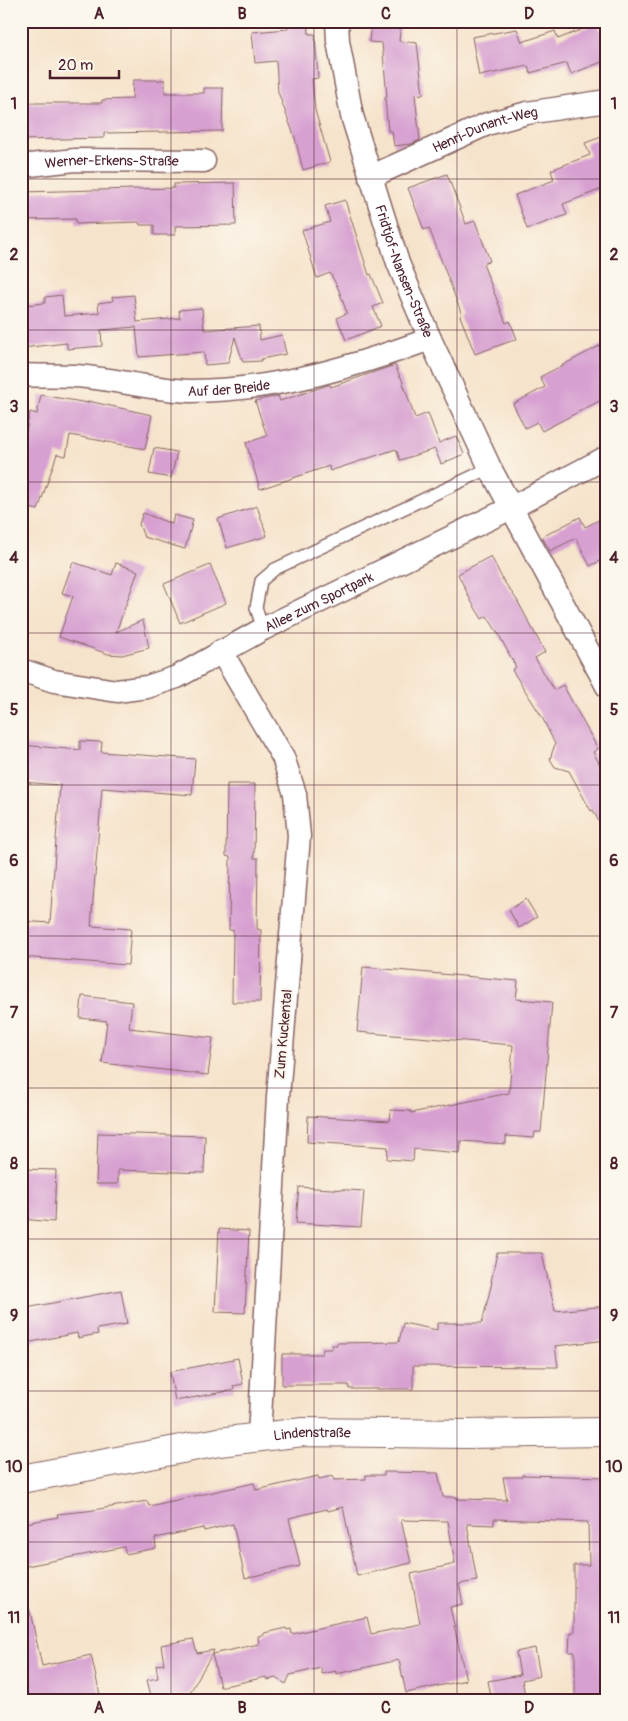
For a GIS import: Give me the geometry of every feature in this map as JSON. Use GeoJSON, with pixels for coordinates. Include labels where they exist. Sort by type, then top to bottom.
{"type":"FeatureCollection","features":[{"type":"Feature","properties":{"kind":"street","name":"Fridtjof-Nansen-Straße"},"geometry":{"type":"LineString","coordinates":[[337,21],[338,41],[352,116],[398,263],[430,339],[490,468],[607,686]]}},
{"type":"Feature","properties":{"kind":"street","name":"Henri-Dunant-Weg"},"geometry":{"type":"LineString","coordinates":[[370,177],[486,124],[527,113],[607,101]]}},
{"type":"Feature","properties":{"kind":"street","name":"Werner-Erkens-Straße"},"geometry":{"type":"LineString","coordinates":[[21,166],[75,160],[204,161]]}},
{"type":"Feature","properties":{"kind":"street","name":"Auf der Breide"},"geometry":{"type":"LineString","coordinates":[[21,375],[75,376],[188,391],[229,390],[282,382],[345,368],[430,339]]}},
{"type":"Feature","properties":{"kind":"street","name":"Allee zum Sportpark"},"geometry":{"type":"LineString","coordinates":[[21,670],[54,681],[117,691],[177,678],[221,651],[263,629],[512,508],[607,457]]}},
{"type":"Feature","properties":{"kind":"street","name":"Zum Kuckental"},"geometry":{"type":"LineString","coordinates":[[221,651],[283,757],[295,794],[299,836],[278,1097],[259,1436]]}},
{"type":"Feature","properties":{"kind":"street","name":"Lindenstraße"},"geometry":{"type":"LineString","coordinates":[[21,1479],[219,1442],[303,1432],[466,1434],[607,1432]]}},
{"type":"Feature","properties":{"kind":"lane"},"geometry":{"type":"LineString","coordinates":[[263,629],[256,608],[261,581],[275,569],[490,468]]}},
{"type":"Feature","properties":{"kind":"building"},"geometry":{"type":"Polygon","coordinates":[[[287,21],[308,21],[309,34],[315,34],[318,78],[312,79],[315,110],[330,162],[303,170],[295,138],[278,92],[276,61],[255,63],[252,32],[288,29],[287,21]]]}},
{"type":"Feature","properties":{"kind":"building"},"geometry":{"type":"Polygon","coordinates":[[[371,21],[401,21],[399,41],[417,43],[423,94],[415,95],[420,140],[411,144],[394,146],[392,131],[388,131],[382,43],[369,42],[371,21]]]}},
{"type":"Feature","properties":{"kind":"building"},"geometry":{"type":"Polygon","coordinates":[[[598,23],[602,34],[607,33],[607,60],[571,74],[567,63],[530,73],[528,66],[479,76],[472,37],[517,29],[522,42],[555,31],[558,39],[598,23]]]}},
{"type":"Feature","properties":{"kind":"building"},"geometry":{"type":"Polygon","coordinates":[[[133,80],[165,80],[165,93],[204,93],[204,88],[223,88],[222,131],[104,133],[104,138],[21,140],[21,103],[102,103],[102,100],[132,99],[133,80]]]}},
{"type":"Feature","properties":{"kind":"building"},"geometry":{"type":"Polygon","coordinates":[[[607,135],[607,195],[604,196],[602,189],[563,204],[567,215],[527,229],[515,195],[554,180],[551,170],[590,155],[585,143],[607,135]]]}},
{"type":"Feature","properties":{"kind":"building"},"geometry":{"type":"Polygon","coordinates":[[[447,174],[466,224],[475,221],[490,261],[483,264],[506,323],[510,321],[517,339],[475,354],[429,228],[424,230],[408,188],[447,174]]]}},
{"type":"Feature","properties":{"kind":"building"},"geometry":{"type":"Polygon","coordinates":[[[235,183],[236,225],[175,226],[175,235],[154,235],[154,225],[140,225],[139,222],[76,224],[76,219],[21,220],[21,192],[174,188],[174,184],[235,183]]]}},
{"type":"Feature","properties":{"kind":"building"},"geometry":{"type":"Polygon","coordinates":[[[345,200],[369,275],[371,274],[383,303],[373,307],[381,326],[346,340],[337,318],[347,313],[338,288],[330,273],[317,278],[302,230],[330,222],[325,206],[345,200]]]}},
{"type":"Feature","properties":{"kind":"building"},"geometry":{"type":"Polygon","coordinates":[[[62,295],[64,316],[99,313],[98,303],[113,301],[112,297],[134,295],[137,322],[180,318],[179,310],[202,308],[204,330],[259,326],[260,340],[282,335],[286,354],[261,359],[261,361],[243,362],[235,337],[228,363],[205,365],[204,352],[139,357],[136,327],[101,330],[102,346],[67,349],[67,343],[21,348],[21,312],[26,312],[25,305],[45,303],[45,297],[62,295]]]}},
{"type":"Feature","properties":{"kind":"building"},"geometry":{"type":"Polygon","coordinates":[[[607,342],[607,397],[542,431],[537,422],[525,428],[513,404],[545,387],[540,377],[607,342]]]}},
{"type":"Feature","properties":{"kind":"building"},"geometry":{"type":"Polygon","coordinates":[[[395,365],[415,418],[428,413],[439,443],[456,436],[464,454],[441,464],[435,449],[400,460],[396,449],[330,471],[329,466],[260,489],[246,443],[267,436],[255,401],[278,396],[280,401],[328,385],[331,387],[395,365]]]}},
{"type":"Feature","properties":{"kind":"building"},"geometry":{"type":"Polygon","coordinates":[[[41,395],[88,403],[88,401],[152,415],[145,449],[70,435],[66,456],[57,454],[38,510],[21,506],[21,456],[30,412],[37,414],[41,395]]]}},
{"type":"Feature","properties":{"kind":"building"},"geometry":{"type":"Polygon","coordinates":[[[154,448],[177,452],[171,478],[149,474],[154,448]]]}},
{"type":"Feature","properties":{"kind":"building"},"geometry":{"type":"Polygon","coordinates":[[[257,506],[267,536],[227,548],[218,519],[257,506]]]}},
{"type":"Feature","properties":{"kind":"building"},"geometry":{"type":"Polygon","coordinates":[[[143,513],[172,524],[174,515],[193,520],[185,549],[144,537],[139,524],[143,513]]]}},
{"type":"Feature","properties":{"kind":"building"},"geometry":{"type":"Polygon","coordinates":[[[607,516],[607,557],[590,566],[576,538],[550,551],[542,537],[580,517],[585,527],[607,516]]]}},
{"type":"Feature","properties":{"kind":"building"},"geometry":{"type":"Polygon","coordinates":[[[491,556],[545,652],[535,658],[554,690],[563,685],[598,749],[593,752],[607,777],[607,838],[593,810],[591,811],[569,771],[555,767],[550,759],[555,744],[542,717],[512,670],[516,667],[499,635],[487,616],[482,619],[458,574],[491,556]]]}},
{"type":"Feature","properties":{"kind":"building"},"geometry":{"type":"Polygon","coordinates":[[[73,562],[112,575],[116,563],[138,571],[116,632],[143,620],[149,648],[122,655],[108,654],[59,637],[73,596],[62,593],[73,562]]]}},
{"type":"Feature","properties":{"kind":"building"},"geometry":{"type":"Polygon","coordinates":[[[210,565],[226,603],[180,623],[164,584],[210,565]]]}},
{"type":"Feature","properties":{"kind":"building"},"geometry":{"type":"Polygon","coordinates":[[[80,741],[102,742],[101,752],[195,759],[192,795],[102,788],[91,926],[131,929],[128,965],[21,957],[21,921],[50,923],[60,785],[21,782],[21,745],[80,750],[80,741]]]}},
{"type":"Feature","properties":{"kind":"building"},"geometry":{"type":"Polygon","coordinates":[[[227,784],[255,784],[254,858],[258,858],[257,929],[261,930],[260,1002],[232,1002],[233,930],[229,930],[230,857],[226,856],[227,784]]]}},
{"type":"Feature","properties":{"kind":"building"},"geometry":{"type":"Polygon","coordinates":[[[526,899],[537,917],[519,928],[509,910],[526,899]]]}},
{"type":"Feature","properties":{"kind":"building"},"geometry":{"type":"Polygon","coordinates":[[[363,967],[518,981],[516,999],[552,1002],[541,1132],[535,1132],[534,1138],[506,1136],[506,1144],[461,1141],[460,1153],[414,1149],[413,1161],[387,1159],[388,1147],[307,1142],[308,1116],[390,1121],[391,1110],[411,1111],[411,1113],[509,1093],[513,1045],[357,1032],[363,967]]]}},
{"type":"Feature","properties":{"kind":"building"},"geometry":{"type":"Polygon","coordinates":[[[82,996],[132,1002],[129,1028],[213,1038],[208,1075],[102,1063],[107,1021],[80,1018],[82,996]]]}},
{"type":"Feature","properties":{"kind":"building"},"geometry":{"type":"Polygon","coordinates":[[[98,1133],[205,1136],[204,1173],[118,1170],[118,1184],[96,1184],[98,1133]]]}},
{"type":"Feature","properties":{"kind":"building"},"geometry":{"type":"Polygon","coordinates":[[[21,1169],[56,1170],[54,1222],[21,1219],[21,1169]]]}},
{"type":"Feature","properties":{"kind":"building"},"geometry":{"type":"Polygon","coordinates":[[[299,1187],[364,1191],[361,1227],[296,1223],[299,1187]]]}},
{"type":"Feature","properties":{"kind":"building"},"geometry":{"type":"Polygon","coordinates":[[[219,1229],[249,1231],[245,1313],[215,1312],[219,1229]]]}},
{"type":"Feature","properties":{"kind":"building"},"geometry":{"type":"Polygon","coordinates":[[[497,1253],[542,1253],[555,1311],[607,1306],[607,1340],[555,1346],[558,1367],[413,1366],[413,1389],[349,1389],[349,1385],[282,1385],[282,1354],[322,1354],[323,1349],[332,1349],[332,1345],[337,1345],[337,1343],[399,1342],[403,1323],[437,1330],[437,1323],[482,1323],[497,1253]]]}},
{"type":"Feature","properties":{"kind":"building"},"geometry":{"type":"Polygon","coordinates":[[[121,1290],[127,1324],[97,1329],[98,1334],[78,1338],[77,1333],[21,1344],[21,1309],[121,1290]]]}},
{"type":"Feature","properties":{"kind":"building"},"geometry":{"type":"Polygon","coordinates":[[[238,1358],[243,1384],[233,1386],[234,1390],[175,1401],[170,1372],[238,1358]]]}},
{"type":"Feature","properties":{"kind":"building"},"geometry":{"type":"Polygon","coordinates":[[[384,1472],[438,1473],[443,1497],[507,1500],[503,1477],[522,1477],[522,1475],[607,1477],[607,1700],[575,1700],[575,1652],[569,1652],[570,1632],[574,1632],[574,1565],[589,1565],[588,1522],[494,1519],[494,1525],[467,1524],[477,1581],[459,1584],[463,1604],[450,1607],[466,1680],[406,1693],[399,1660],[336,1674],[336,1671],[322,1674],[321,1668],[290,1675],[286,1684],[276,1678],[267,1680],[266,1677],[220,1687],[212,1654],[259,1644],[258,1636],[286,1628],[287,1630],[291,1629],[292,1634],[367,1617],[371,1634],[420,1624],[411,1574],[455,1564],[448,1521],[401,1520],[411,1563],[357,1576],[343,1507],[289,1518],[300,1566],[245,1578],[233,1524],[204,1531],[203,1528],[155,1538],[156,1548],[126,1554],[124,1547],[21,1567],[21,1524],[58,1517],[57,1514],[147,1501],[149,1506],[254,1483],[256,1490],[318,1476],[319,1479],[333,1476],[334,1480],[366,1479],[366,1475],[384,1475],[384,1472]]]}},
{"type":"Feature","properties":{"kind":"building"},"geometry":{"type":"Polygon","coordinates":[[[29,1607],[42,1666],[91,1655],[100,1695],[80,1700],[50,1700],[49,1696],[29,1700],[21,1667],[21,1608],[29,1607]]]}},
{"type":"Feature","properties":{"kind":"building"},"geometry":{"type":"Polygon","coordinates":[[[193,1639],[197,1653],[214,1650],[189,1694],[152,1700],[147,1680],[158,1678],[156,1665],[164,1664],[161,1645],[193,1639]]]}},
{"type":"Feature","properties":{"kind":"building"},"geometry":{"type":"Polygon","coordinates":[[[535,1648],[540,1676],[522,1680],[526,1700],[492,1700],[488,1681],[520,1675],[516,1652],[535,1648]]]}}]}
